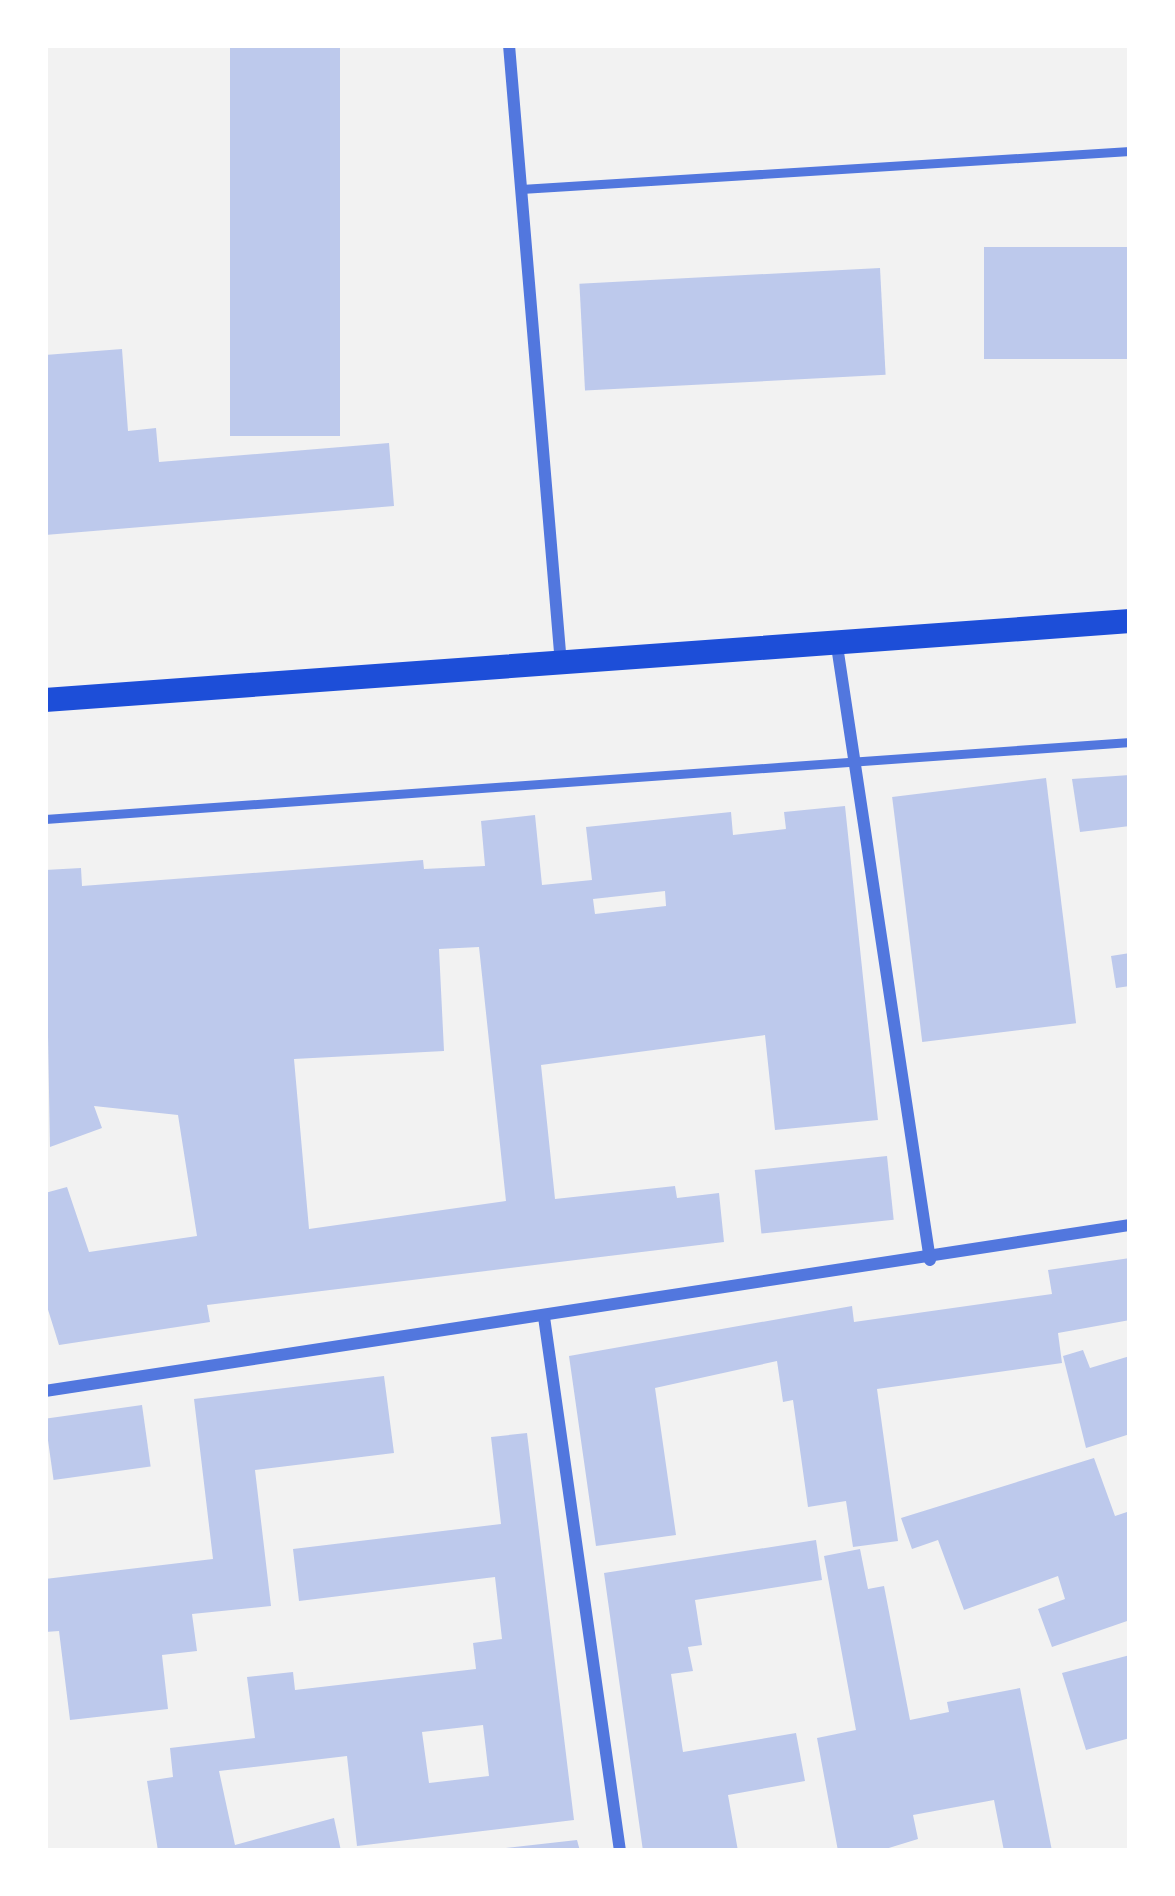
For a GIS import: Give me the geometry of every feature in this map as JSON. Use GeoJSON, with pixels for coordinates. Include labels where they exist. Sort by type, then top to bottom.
{"type":"FeatureCollection","features":[{"type":"Feature","properties":{"kind":"main road"},"geometry":{"type":"LineString","coordinates":[[45,700],[1130,621]]}},
{"type":"Feature","properties":{"kind":"street"},"geometry":{"type":"LineString","coordinates":[[509,45],[561,665]]}},
{"type":"Feature","properties":{"kind":"street"},"geometry":{"type":"LineString","coordinates":[[836,646],[930,1260]]}},
{"type":"Feature","properties":{"kind":"street"},"geometry":{"type":"LineString","coordinates":[[45,1391],[930,1260],[1130,1225]]}},
{"type":"Feature","properties":{"kind":"street"},"geometry":{"type":"LineString","coordinates":[[544,1317],[620,1851]]}},
{"type":"Feature","properties":{"kind":"lane"},"geometry":{"type":"LineString","coordinates":[[521,189],[1130,151]]}},
{"type":"Feature","properties":{"kind":"lane"},"geometry":{"type":"LineString","coordinates":[[45,819],[1130,742]]}},
{"type":"Feature","properties":{"kind":"building"},"geometry":{"type":"Polygon","coordinates":[[[230,45],[340,45],[340,436],[230,436],[230,45]]]}},
{"type":"Feature","properties":{"kind":"building"},"geometry":{"type":"Polygon","coordinates":[[[984,247],[1130,247],[1130,359],[984,359],[984,247]]]}},
{"type":"Feature","properties":{"kind":"building"},"geometry":{"type":"Polygon","coordinates":[[[880,268],[886,375],[585,391],[579,284],[880,268]]]}},
{"type":"Feature","properties":{"kind":"building"},"geometry":{"type":"Polygon","coordinates":[[[122,349],[128,431],[156,428],[159,462],[389,443],[394,506],[45,535],[45,355],[122,349]]]}},
{"type":"Feature","properties":{"kind":"building"},"geometry":{"type":"Polygon","coordinates":[[[1130,775],[1130,826],[1080,832],[1072,779],[1130,775]]]}},
{"type":"Feature","properties":{"kind":"building"},"geometry":{"type":"Polygon","coordinates":[[[1046,778],[1076,1023],[922,1042],[892,797],[1046,778]]]}},
{"type":"Feature","properties":{"kind":"building"},"geometry":{"type":"Polygon","coordinates":[[[845,806],[878,1120],[775,1130],[765,1035],[541,1065],[555,1199],[675,1186],[677,1198],[719,1193],[724,1242],[207,1305],[210,1322],[59,1345],[45,1300],[45,1193],[67,1187],[89,1252],[197,1236],[178,1115],[94,1106],[102,1128],[50,1147],[45,870],[81,868],[82,886],[423,860],[424,869],[485,866],[481,821],[535,815],[542,885],[592,880],[586,827],[731,812],[733,835],[786,829],[784,812],[845,806]],[[665,891],[593,899],[595,914],[666,906],[665,891]],[[479,947],[439,949],[444,1051],[294,1059],[309,1229],[506,1201],[479,947]]]}},
{"type":"Feature","properties":{"kind":"building"},"geometry":{"type":"Polygon","coordinates":[[[1130,953],[1130,986],[1116,988],[1111,956],[1130,953]]]}},
{"type":"Feature","properties":{"kind":"building"},"geometry":{"type":"Polygon","coordinates":[[[887,1156],[894,1220],[761,1234],[755,1170],[887,1156]]]}},
{"type":"Feature","properties":{"kind":"building"},"geometry":{"type":"Polygon","coordinates":[[[1130,1258],[1130,1320],[1058,1333],[1062,1363],[877,1389],[898,1541],[853,1547],[846,1501],[808,1507],[793,1400],[783,1402],[777,1361],[655,1388],[676,1535],[596,1546],[569,1356],[852,1306],[854,1322],[1052,1294],[1048,1270],[1130,1258]]]}},
{"type":"Feature","properties":{"kind":"building"},"geometry":{"type":"Polygon","coordinates":[[[1083,1350],[1090,1368],[1130,1356],[1130,1434],[1086,1448],[1063,1356],[1083,1350]]]}},
{"type":"Feature","properties":{"kind":"building"},"geometry":{"type":"Polygon","coordinates":[[[384,1376],[394,1453],[255,1470],[271,1606],[192,1614],[197,1651],[162,1655],[168,1709],[70,1720],[59,1631],[45,1632],[45,1579],[213,1559],[194,1399],[384,1376]]]}},
{"type":"Feature","properties":{"kind":"building"},"geometry":{"type":"Polygon","coordinates":[[[142,1405],[151,1466],[54,1480],[45,1419],[142,1405]]]}},
{"type":"Feature","properties":{"kind":"building"},"geometry":{"type":"Polygon","coordinates":[[[527,1433],[574,1820],[357,1846],[347,1756],[219,1771],[235,1845],[334,1818],[341,1851],[158,1851],[147,1781],[173,1777],[170,1748],[255,1738],[247,1677],[293,1672],[295,1690],[476,1669],[473,1643],[502,1639],[495,1577],[299,1601],[293,1549],[501,1524],[491,1437],[527,1433]],[[483,1725],[422,1732],[429,1783],[489,1776],[483,1725]]]}},
{"type":"Feature","properties":{"kind":"building"},"geometry":{"type":"Polygon","coordinates":[[[1094,1458],[1115,1516],[1127,1512],[1130,1521],[1130,1620],[1052,1647],[1038,1609],[1065,1599],[1058,1576],[964,1610],[938,1540],[912,1549],[901,1518],[1094,1458]]]}},
{"type":"Feature","properties":{"kind":"building"},"geometry":{"type":"Polygon","coordinates":[[[816,1540],[822,1580],[695,1600],[702,1645],[688,1647],[693,1671],[671,1674],[683,1752],[796,1733],[805,1781],[728,1795],[738,1851],[643,1851],[604,1573],[816,1540]]]}},
{"type":"Feature","properties":{"kind":"building"},"geometry":{"type":"Polygon","coordinates":[[[860,1549],[868,1589],[884,1586],[910,1720],[949,1712],[947,1702],[1020,1688],[1052,1851],[1004,1851],[994,1800],[913,1815],[918,1839],[879,1851],[838,1851],[817,1738],[856,1730],[824,1556],[860,1549]]]}},
{"type":"Feature","properties":{"kind":"building"},"geometry":{"type":"Polygon","coordinates":[[[1130,1655],[1130,1738],[1086,1750],[1062,1673],[1130,1655]]]}},
{"type":"Feature","properties":{"kind":"building"},"geometry":{"type":"Polygon","coordinates":[[[577,1840],[580,1851],[506,1851],[506,1848],[577,1840]]]}}]}
